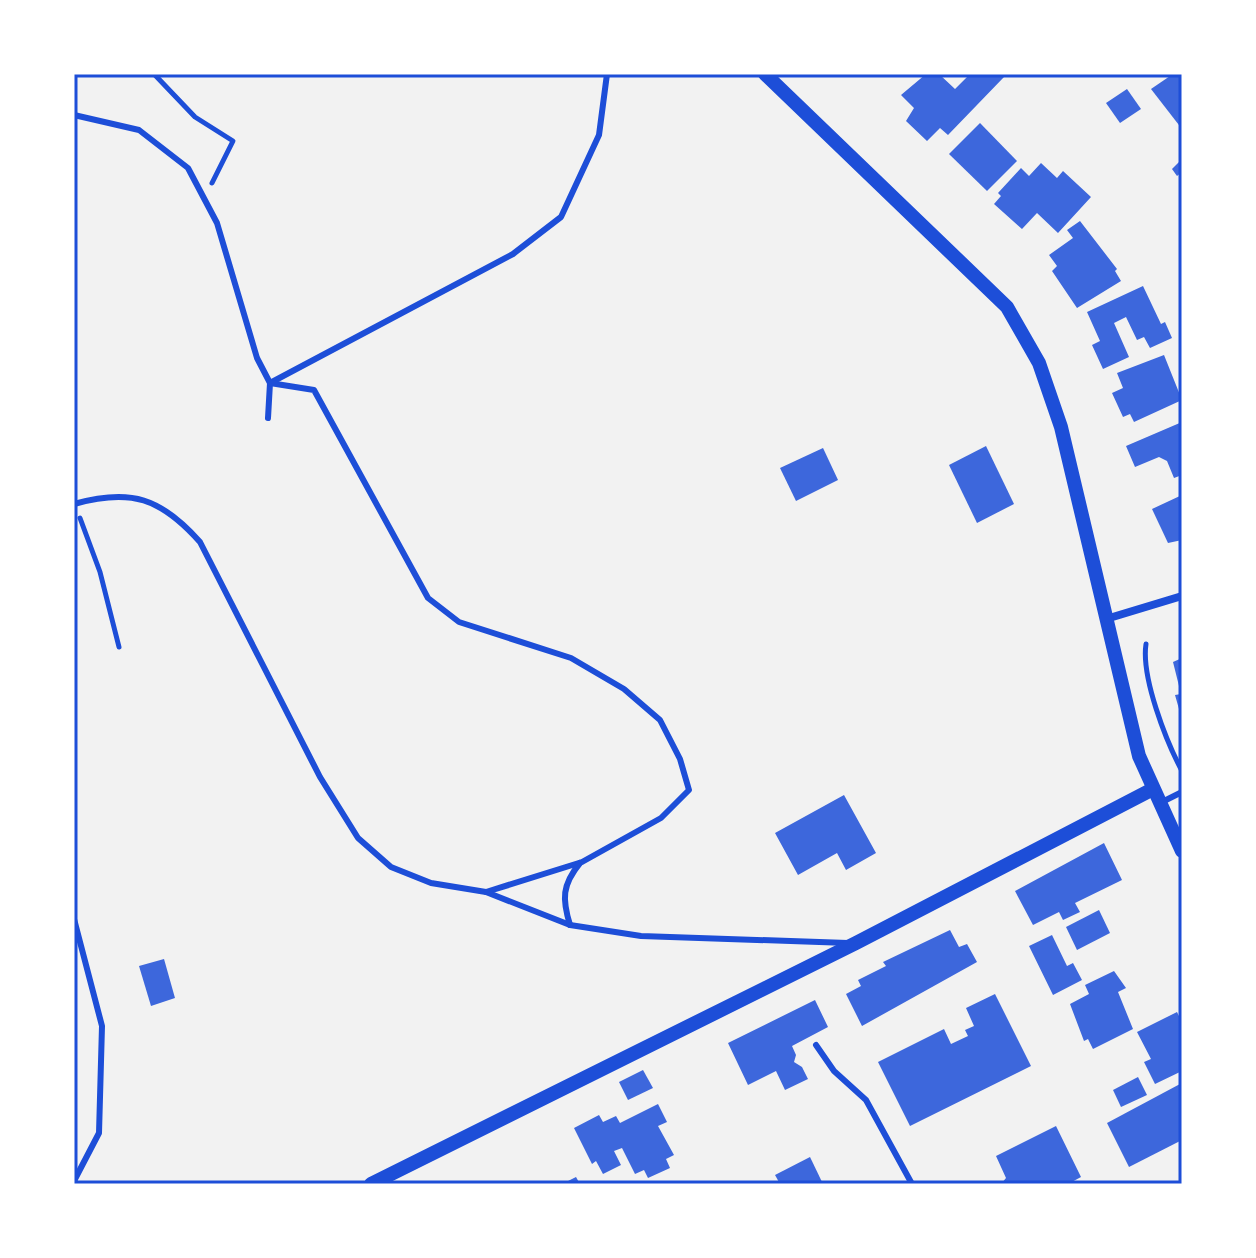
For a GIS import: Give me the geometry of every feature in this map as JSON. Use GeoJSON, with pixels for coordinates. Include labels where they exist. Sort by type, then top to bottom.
{"type":"FeatureCollection","features":[{"type":"Feature","properties":{"kind":"street"},"geometry":{"type":"LineString","coordinates":[[765,74],[1007,307],[1039,363],[1061,427],[1139,756],[1182,851]]}},
{"type":"Feature","properties":{"kind":"street"},"geometry":{"type":"LineString","coordinates":[[1106,619],[1182,596]]}},
{"type":"Feature","properties":{"kind":"street"},"geometry":{"type":"LineString","coordinates":[[371,1184],[856,943],[1153,789]]}},
{"type":"Feature","properties":{"kind":"lane"},"geometry":{"type":"LineString","coordinates":[[270,383],[513,254],[561,217],[599,135],[607,74]]}},
{"type":"Feature","properties":{"kind":"lane"},"geometry":{"type":"LineString","coordinates":[[74,115],[139,130],[188,168],[217,223],[257,358],[270,383],[268,418]]}},
{"type":"Feature","properties":{"kind":"lane"},"geometry":{"type":"LineString","coordinates":[[270,383],[314,390],[428,598],[459,622],[571,658],[624,689],[660,720],[680,759],[689,790],[661,818],[582,862],[486,892]]}},
{"type":"Feature","properties":{"kind":"lane"},"geometry":{"type":"LineString","coordinates":[[74,504],[117,495],[158,503],[180,520],[200,542],[320,777],[358,838],[391,867],[431,883],[486,892],[570,925],[641,936],[856,943]]}},
{"type":"Feature","properties":{"kind":"lane"},"geometry":{"type":"LineString","coordinates":[[1159,804],[1182,792]]}},
{"type":"Feature","properties":{"kind":"lane"},"geometry":{"type":"LineString","coordinates":[[570,925],[562,897],[569,877],[582,862]]}},
{"type":"Feature","properties":{"kind":"lane"},"geometry":{"type":"LineString","coordinates":[[74,919],[102,1026],[99,1133],[74,1181]]}},
{"type":"Feature","properties":{"kind":"lane"},"geometry":{"type":"LineString","coordinates":[[816,1045],[834,1071],[866,1100],[912,1184]]}},
{"type":"Feature","properties":{"kind":"path"},"geometry":{"type":"LineString","coordinates":[[154,74],[195,117],[233,141],[216,176]]}},
{"type":"Feature","properties":{"kind":"path"},"geometry":{"type":"LineString","coordinates":[[74,504],[100,572],[119,647]]}},
{"type":"Feature","properties":{"kind":"path"},"geometry":{"type":"LineString","coordinates":[[1146,644],[1144,660],[1171,752],[1182,771]]}},
{"type":"Feature","properties":{"kind":"building"},"geometry":{"type":"Polygon","coordinates":[[[926,74],[939,74],[955,89],[970,74],[1001,74],[1004,77],[948,135],[940,128],[927,141],[906,121],[914,108],[901,95],[926,74]]]}},
{"type":"Feature","properties":{"kind":"building"},"geometry":{"type":"Polygon","coordinates":[[[1173,74],[1182,74],[1182,129],[1151,89],[1173,74]]]}},
{"type":"Feature","properties":{"kind":"building"},"geometry":{"type":"Polygon","coordinates":[[[1127,89],[1141,109],[1120,123],[1106,103],[1127,89]]]}},
{"type":"Feature","properties":{"kind":"building"},"geometry":{"type":"Polygon","coordinates":[[[980,123],[1017,161],[987,191],[949,154],[980,123]]]}},
{"type":"Feature","properties":{"kind":"building"},"geometry":{"type":"Polygon","coordinates":[[[1182,159],[1182,172],[1177,176],[1172,169],[1182,159]]]}},
{"type":"Feature","properties":{"kind":"building"},"geometry":{"type":"Polygon","coordinates":[[[1041,163],[1057,178],[1063,171],[1091,197],[1058,233],[1037,213],[1022,229],[994,204],[1001,196],[998,193],[1021,168],[1029,176],[1041,163]]]}},
{"type":"Feature","properties":{"kind":"building"},"geometry":{"type":"Polygon","coordinates":[[[1080,221],[1117,269],[1115,271],[1121,281],[1077,308],[1052,271],[1057,266],[1049,255],[1073,238],[1067,230],[1080,221]]]}},
{"type":"Feature","properties":{"kind":"building"},"geometry":{"type":"Polygon","coordinates":[[[1143,286],[1161,324],[1165,322],[1172,338],[1150,348],[1144,337],[1137,340],[1126,317],[1114,323],[1129,357],[1103,369],[1092,345],[1100,341],[1087,312],[1143,286]]]}},
{"type":"Feature","properties":{"kind":"building"},"geometry":{"type":"Polygon","coordinates":[[[1164,355],[1182,400],[1134,422],[1130,414],[1123,417],[1112,393],[1123,388],[1117,373],[1164,355]]]}},
{"type":"Feature","properties":{"kind":"building"},"geometry":{"type":"Polygon","coordinates":[[[1182,422],[1182,475],[1174,478],[1167,461],[1159,457],[1135,467],[1126,446],[1182,422]]]}},
{"type":"Feature","properties":{"kind":"building"},"geometry":{"type":"Polygon","coordinates":[[[986,446],[1014,504],[977,523],[949,465],[986,446]]]}},
{"type":"Feature","properties":{"kind":"building"},"geometry":{"type":"Polygon","coordinates":[[[823,448],[838,480],[796,501],[780,468],[823,448]]]}},
{"type":"Feature","properties":{"kind":"building"},"geometry":{"type":"Polygon","coordinates":[[[1182,495],[1182,540],[1168,543],[1152,509],[1182,495]]]}},
{"type":"Feature","properties":{"kind":"building"},"geometry":{"type":"Polygon","coordinates":[[[1182,658],[1181,716],[1175,695],[1181,694],[1173,662],[1182,658]]]}},
{"type":"Feature","properties":{"kind":"building"},"geometry":{"type":"Polygon","coordinates":[[[844,795],[876,853],[846,870],[837,853],[798,875],[775,833],[844,795]]]}},
{"type":"Feature","properties":{"kind":"building"},"geometry":{"type":"Polygon","coordinates":[[[1104,843],[1122,880],[1075,903],[1080,912],[1063,920],[1059,912],[1033,925],[1015,891],[1104,843]]]}},
{"type":"Feature","properties":{"kind":"building"},"geometry":{"type":"Polygon","coordinates":[[[1099,910],[1110,933],[1077,950],[1066,927],[1099,910]]]}},
{"type":"Feature","properties":{"kind":"building"},"geometry":{"type":"Polygon","coordinates":[[[950,930],[959,947],[967,944],[977,962],[862,1026],[846,994],[861,986],[858,980],[886,966],[883,962],[950,930]]]}},
{"type":"Feature","properties":{"kind":"building"},"geometry":{"type":"Polygon","coordinates":[[[1052,935],[1067,966],[1073,963],[1082,980],[1053,995],[1029,946],[1052,935]]]}},
{"type":"Feature","properties":{"kind":"building"},"geometry":{"type":"Polygon","coordinates":[[[164,959],[175,998],[151,1006],[139,966],[164,959]]]}},
{"type":"Feature","properties":{"kind":"building"},"geometry":{"type":"Polygon","coordinates":[[[1114,971],[1126,988],[1118,992],[1133,1029],[1093,1049],[1088,1039],[1084,1041],[1070,1004],[1089,994],[1085,985],[1114,971]]]}},
{"type":"Feature","properties":{"kind":"building"},"geometry":{"type":"Polygon","coordinates":[[[995,994],[1031,1066],[910,1126],[878,1062],[944,1029],[951,1044],[968,1036],[965,1030],[974,1026],[966,1008],[995,994]]]}},
{"type":"Feature","properties":{"kind":"building"},"geometry":{"type":"Polygon","coordinates":[[[815,1000],[828,1027],[792,1046],[796,1055],[794,1062],[802,1067],[808,1079],[785,1090],[776,1071],[748,1085],[728,1043],[815,1000]]]}},
{"type":"Feature","properties":{"kind":"building"},"geometry":{"type":"Polygon","coordinates":[[[1177,1012],[1182,1022],[1182,1071],[1155,1084],[1144,1062],[1151,1059],[1137,1032],[1177,1012]]]}},
{"type":"Feature","properties":{"kind":"building"},"geometry":{"type":"Polygon","coordinates":[[[643,1070],[653,1088],[628,1100],[619,1082],[643,1070]]]}},
{"type":"Feature","properties":{"kind":"building"},"geometry":{"type":"Polygon","coordinates":[[[1138,1077],[1147,1095],[1121,1107],[1113,1090],[1138,1077]]]}},
{"type":"Feature","properties":{"kind":"building"},"geometry":{"type":"Polygon","coordinates":[[[1180,1084],[1182,1140],[1129,1167],[1107,1123],[1180,1084]]]}},
{"type":"Feature","properties":{"kind":"building"},"geometry":{"type":"Polygon","coordinates":[[[658,1104],[667,1122],[658,1126],[674,1155],[666,1159],[670,1168],[648,1178],[644,1170],[635,1174],[622,1148],[614,1151],[621,1165],[603,1174],[596,1161],[592,1164],[574,1128],[599,1115],[603,1122],[616,1116],[620,1123],[658,1104]]]}},
{"type":"Feature","properties":{"kind":"building"},"geometry":{"type":"Polygon","coordinates":[[[1056,1126],[1081,1177],[1068,1184],[1001,1184],[1006,1178],[996,1156],[1056,1126]]]}},
{"type":"Feature","properties":{"kind":"building"},"geometry":{"type":"Polygon","coordinates":[[[810,1157],[823,1184],[780,1184],[775,1175],[810,1157]]]}},
{"type":"Feature","properties":{"kind":"building"},"geometry":{"type":"Polygon","coordinates":[[[576,1177],[580,1184],[562,1184],[576,1177]]]}}]}
